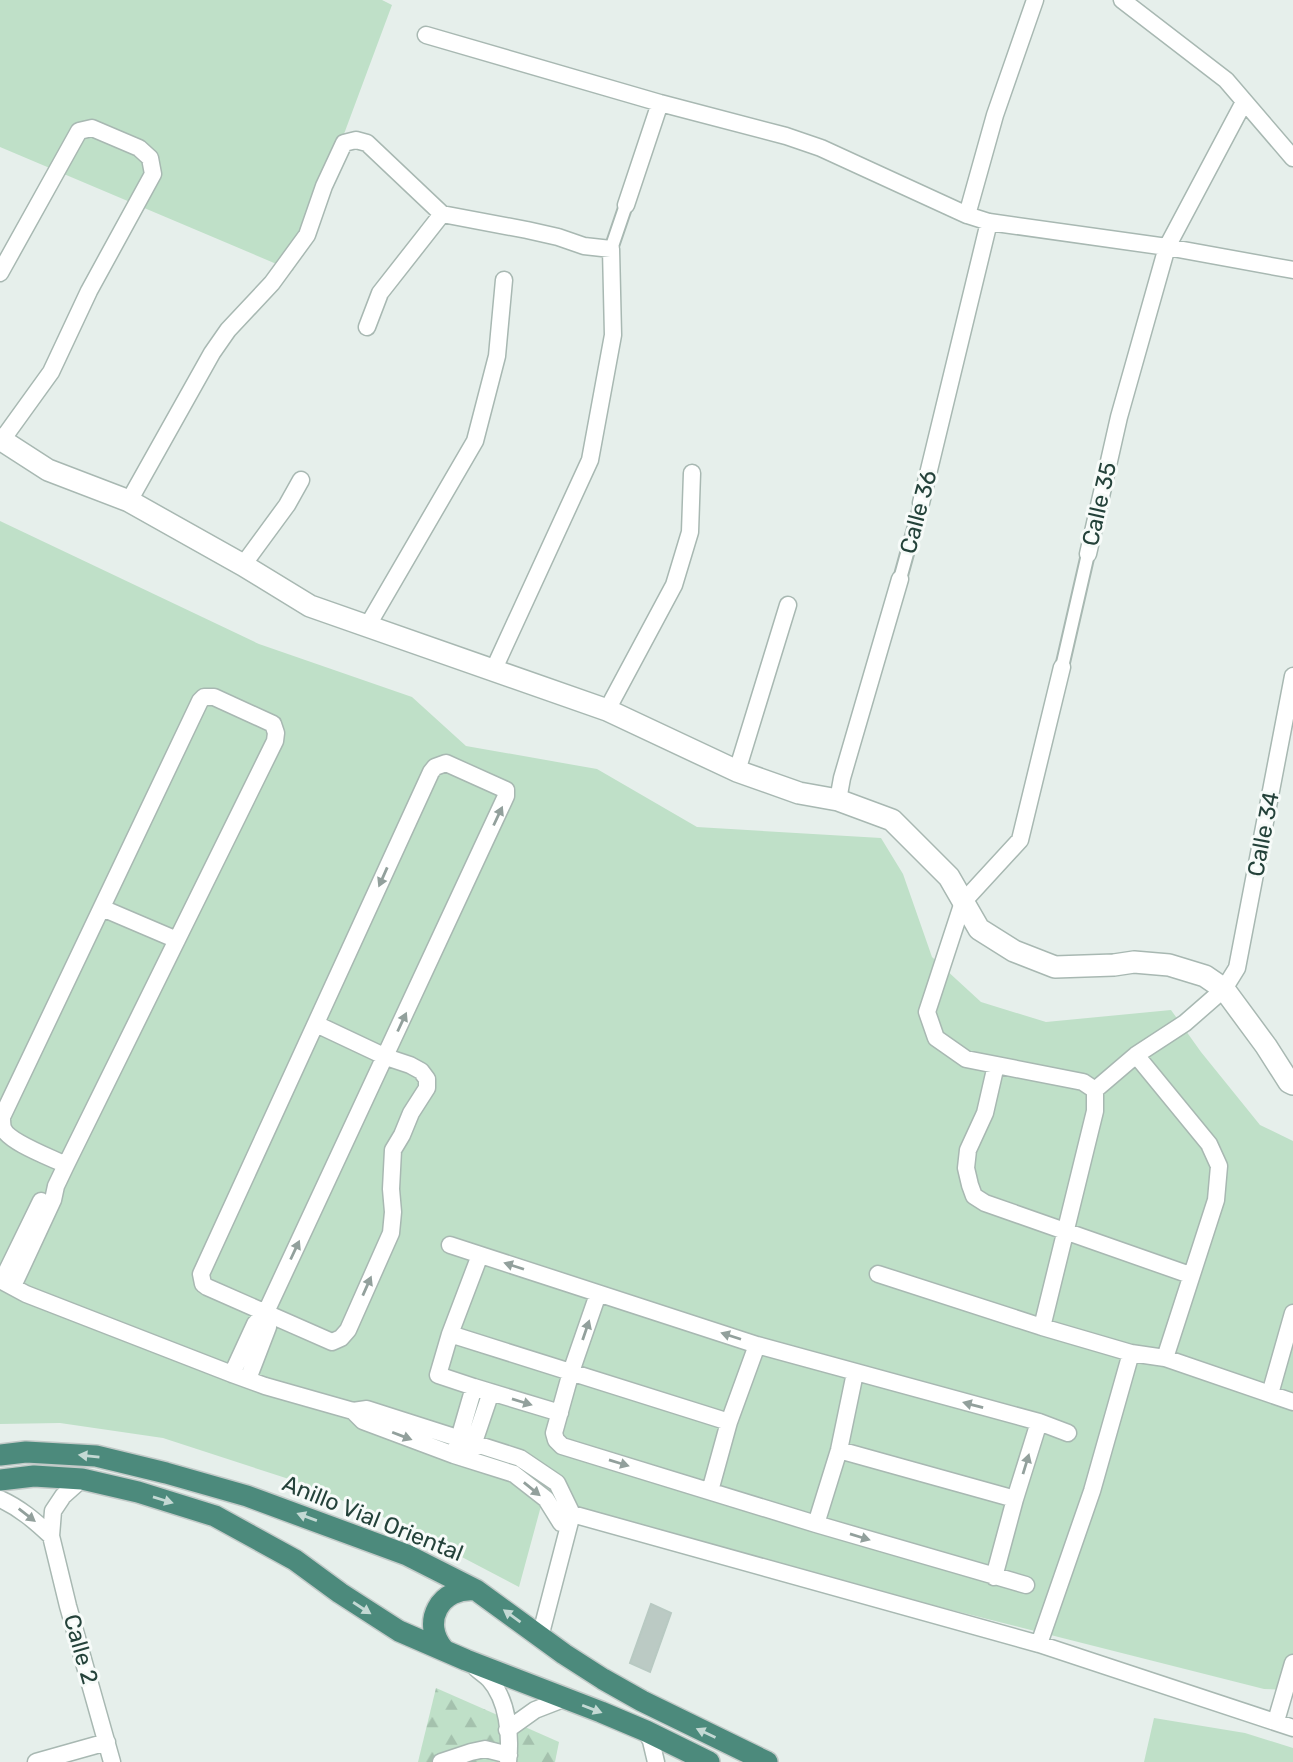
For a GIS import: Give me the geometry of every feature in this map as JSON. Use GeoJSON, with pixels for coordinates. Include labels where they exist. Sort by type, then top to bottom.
{"type":"FeatureCollection","features":[{"type":"Feature","properties":{"kind":"highway","name":"Anillo Vial Oriental"},"geometry":{"type":"LineString","coordinates":[[0,1455],[26,1452],[96,1456],[166,1472],[247,1496],[407,1555],[476,1590],[603,1679],[642,1701],[768,1762]]}},
{"type":"Feature","properties":{"kind":"highway"},"geometry":{"type":"LineString","coordinates":[[0,1480],[34,1476],[82,1479],[138,1492],[215,1516],[295,1560],[340,1593],[399,1630],[466,1660],[646,1731],[703,1761]]}},
{"type":"Feature","properties":{"kind":"highway"},"geometry":{"type":"LineString","coordinates":[[444,1650],[434,1633],[433,1620],[437,1608],[451,1594],[476,1590]]}},
{"type":"Feature","properties":{"kind":"street"},"geometry":{"type":"LineString","coordinates":[[967,215],[995,115],[1035,0]]}},
{"type":"Feature","properties":{"kind":"street"},"geometry":{"type":"LineString","coordinates":[[1122,0],[1226,80],[1293,158]]}},
{"type":"Feature","properties":{"kind":"street"},"geometry":{"type":"LineString","coordinates":[[426,35],[660,103],[786,136],[821,148],[967,215],[989,222],[1167,247],[1293,270]]}},
{"type":"Feature","properties":{"kind":"street","name":"Calle 35"},"geometry":{"type":"LineString","coordinates":[[963,902],[1020,840],[1119,417],[1167,247],[1244,102]]}},
{"type":"Feature","properties":{"kind":"street"},"geometry":{"type":"LineString","coordinates":[[493,671],[590,460],[613,335],[611,249],[660,103]]}},
{"type":"Feature","properties":{"kind":"street"},"geometry":{"type":"LineString","coordinates":[[0,273],[79,131],[92,128],[139,148],[150,158],[153,174],[89,291],[51,372],[1,439],[48,470],[129,501],[310,606],[607,710],[737,771],[799,793],[838,800],[892,820],[949,877],[979,929],[1014,951],[1055,967],[1134,962],[1169,965],[1205,976],[1224,989],[1293,1084]]}},
{"type":"Feature","properties":{"kind":"street"},"geometry":{"type":"LineString","coordinates":[[129,501],[212,353],[228,330],[272,283],[307,235],[324,186],[344,144],[356,140],[367,143],[442,214],[527,230],[584,246],[611,249]]}},
{"type":"Feature","properties":{"kind":"street"},"geometry":{"type":"LineString","coordinates":[[367,327],[380,293],[442,214]]}},
{"type":"Feature","properties":{"kind":"street","name":"Calle 36"},"geometry":{"type":"LineString","coordinates":[[838,800],[842,778],[922,503],[989,222]]}},
{"type":"Feature","properties":{"kind":"street"},"geometry":{"type":"LineString","coordinates":[[368,625],[475,441],[497,356],[503,280]]}},
{"type":"Feature","properties":{"kind":"street"},"geometry":{"type":"LineString","coordinates":[[607,710],[674,585],[690,531],[692,472]]}},
{"type":"Feature","properties":{"kind":"street"},"geometry":{"type":"LineString","coordinates":[[243,565],[287,505],[301,480]]}},
{"type":"Feature","properties":{"kind":"street"},"geometry":{"type":"LineString","coordinates":[[737,771],[788,605]]}},
{"type":"Feature","properties":{"kind":"street","name":"Calle 34"},"geometry":{"type":"LineString","coordinates":[[1224,989],[1237,968],[1293,676]]}},
{"type":"Feature","properties":{"kind":"street"},"geometry":{"type":"LineString","coordinates":[[66,1165],[15,1141],[2,1127],[2,1117],[200,701],[205,697],[214,697],[273,724],[275,741],[56,1186],[43,1196],[5,1282],[26,1294],[248,1380],[353,1411],[367,1409],[464,1450],[520,1458],[557,1483],[565,1515],[566,1535],[540,1636]]}},
{"type":"Feature","properties":{"kind":"street"},"geometry":{"type":"LineString","coordinates":[[232,1374],[255,1324],[266,1312],[386,1057],[506,796],[506,790],[446,763],[435,767],[316,1024],[201,1274],[203,1284],[207,1287],[266,1312],[332,1342],[341,1338],[348,1330],[391,1233],[393,1150],[427,1088],[427,1079],[410,1065],[386,1057],[316,1024]]}},
{"type":"Feature","properties":{"kind":"street"},"geometry":{"type":"LineString","coordinates":[[963,902],[927,1012],[936,1038],[966,1059],[1083,1082],[1095,1090]]}},
{"type":"Feature","properties":{"kind":"street"},"geometry":{"type":"LineString","coordinates":[[102,908],[177,940]]}},
{"type":"Feature","properties":{"kind":"street"},"geometry":{"type":"LineString","coordinates":[[1042,1327],[1095,1111],[1095,1090],[1136,1055],[1185,1023],[1224,989]]}},
{"type":"Feature","properties":{"kind":"street"},"geometry":{"type":"LineString","coordinates":[[1136,1055],[1209,1144],[1219,1166],[1216,1200],[1165,1358]]}},
{"type":"Feature","properties":{"kind":"street"},"geometry":{"type":"LineString","coordinates":[[996,1065],[985,1113],[968,1150],[966,1168],[974,1196],[985,1203],[1191,1275]]}},
{"type":"Feature","properties":{"kind":"street"},"geometry":{"type":"LineString","coordinates":[[450,1245],[757,1345],[1039,1422],[1068,1433]]}},
{"type":"Feature","properties":{"kind":"street"},"geometry":{"type":"LineString","coordinates":[[480,1255],[450,1334],[438,1375],[560,1413]]}},
{"type":"Feature","properties":{"kind":"street"},"geometry":{"type":"LineString","coordinates":[[878,1274],[1042,1327],[1131,1353],[1165,1358],[1293,1402]]}},
{"type":"Feature","properties":{"kind":"street"},"geometry":{"type":"LineString","coordinates":[[598,1294],[571,1372],[554,1433],[562,1446],[1026,1585]]}},
{"type":"Feature","properties":{"kind":"street"},"geometry":{"type":"LineString","coordinates":[[248,1380],[268,1327],[266,1312]]}},
{"type":"Feature","properties":{"kind":"street"},"geometry":{"type":"LineString","coordinates":[[1270,1394],[1293,1313]]}},
{"type":"Feature","properties":{"kind":"street"},"geometry":{"type":"LineString","coordinates":[[450,1334],[729,1422]]}},
{"type":"Feature","properties":{"kind":"street"},"geometry":{"type":"LineString","coordinates":[[710,1491],[729,1422],[757,1345]]}},
{"type":"Feature","properties":{"kind":"street"},"geometry":{"type":"LineString","coordinates":[[1039,1644],[1092,1490],[1131,1353]]}},
{"type":"Feature","properties":{"kind":"street"},"geometry":{"type":"LineString","coordinates":[[816,1524],[839,1450],[855,1373]]}},
{"type":"Feature","properties":{"kind":"street"},"geometry":{"type":"LineString","coordinates":[[464,1450],[474,1388]]}},
{"type":"Feature","properties":{"kind":"street"},"geometry":{"type":"LineString","coordinates":[[464,1450],[491,1392]]}},
{"type":"Feature","properties":{"kind":"street"},"geometry":{"type":"LineString","coordinates":[[993,1577],[1039,1422]]}},
{"type":"Feature","properties":{"kind":"street"},"geometry":{"type":"LineString","coordinates":[[839,1450],[1015,1499]]}},
{"type":"Feature","properties":{"kind":"street","name":"Calle 2"},"geometry":{"type":"LineString","coordinates":[[82,1479],[63,1496],[53,1511],[51,1536],[112,1762]]}},
{"type":"Feature","properties":{"kind":"street"},"geometry":{"type":"LineString","coordinates":[[0,1499],[14,1505],[51,1536]]}},
{"type":"Feature","properties":{"kind":"street"},"geometry":{"type":"LineString","coordinates":[[565,1515],[1039,1644],[1293,1728]]}},
{"type":"Feature","properties":{"kind":"street"},"geometry":{"type":"LineString","coordinates":[[441,1762],[485,1749],[508,1758],[506,1717],[498,1693],[489,1679],[466,1660]]}},
{"type":"Feature","properties":{"kind":"street"},"geometry":{"type":"LineString","coordinates":[[1276,1721],[1293,1663]]}},
{"type":"Feature","properties":{"kind":"street"},"geometry":{"type":"LineString","coordinates":[[508,1730],[535,1710],[566,1698]]}},
{"type":"Feature","properties":{"kind":"street"},"geometry":{"type":"LineString","coordinates":[[646,1731],[656,1762]]}},
{"type":"Feature","properties":{"kind":"street"},"geometry":{"type":"LineString","coordinates":[[36,1762],[107,1742]]}},
{"type":"Feature","properties":{"kind":"green space"},"geometry":{"type":"Polygon","coordinates":[[[0,0],[382,0],[392,5],[293,271],[0,147],[0,0]]]}},
{"type":"Feature","properties":{"kind":"green space"},"geometry":{"type":"Polygon","coordinates":[[[0,521],[259,644],[412,697],[466,746],[597,769],[697,827],[881,838],[903,874],[932,957],[981,1002],[1046,1022],[1171,1010],[1260,1125],[1293,1141],[1293,1690],[1264,1689],[541,1506],[519,1587],[395,1522],[292,1480],[163,1438],[60,1423],[0,1424],[0,521]]]}},
{"type":"Feature","properties":{"kind":"green space"},"geometry":{"type":"Polygon","coordinates":[[[436,1688],[559,1742],[555,1762],[418,1762],[436,1688]]]}},
{"type":"Feature","properties":{"kind":"green space"},"geometry":{"type":"Polygon","coordinates":[[[1154,1718],[1245,1733],[1293,1748],[1293,1762],[1144,1762],[1154,1718]]]}},
{"type":"Feature","properties":{"kind":"building"},"geometry":{"type":"Polygon","coordinates":[[[651,1604],[671,1613],[650,1672],[630,1663],[651,1604]]]}}]}
